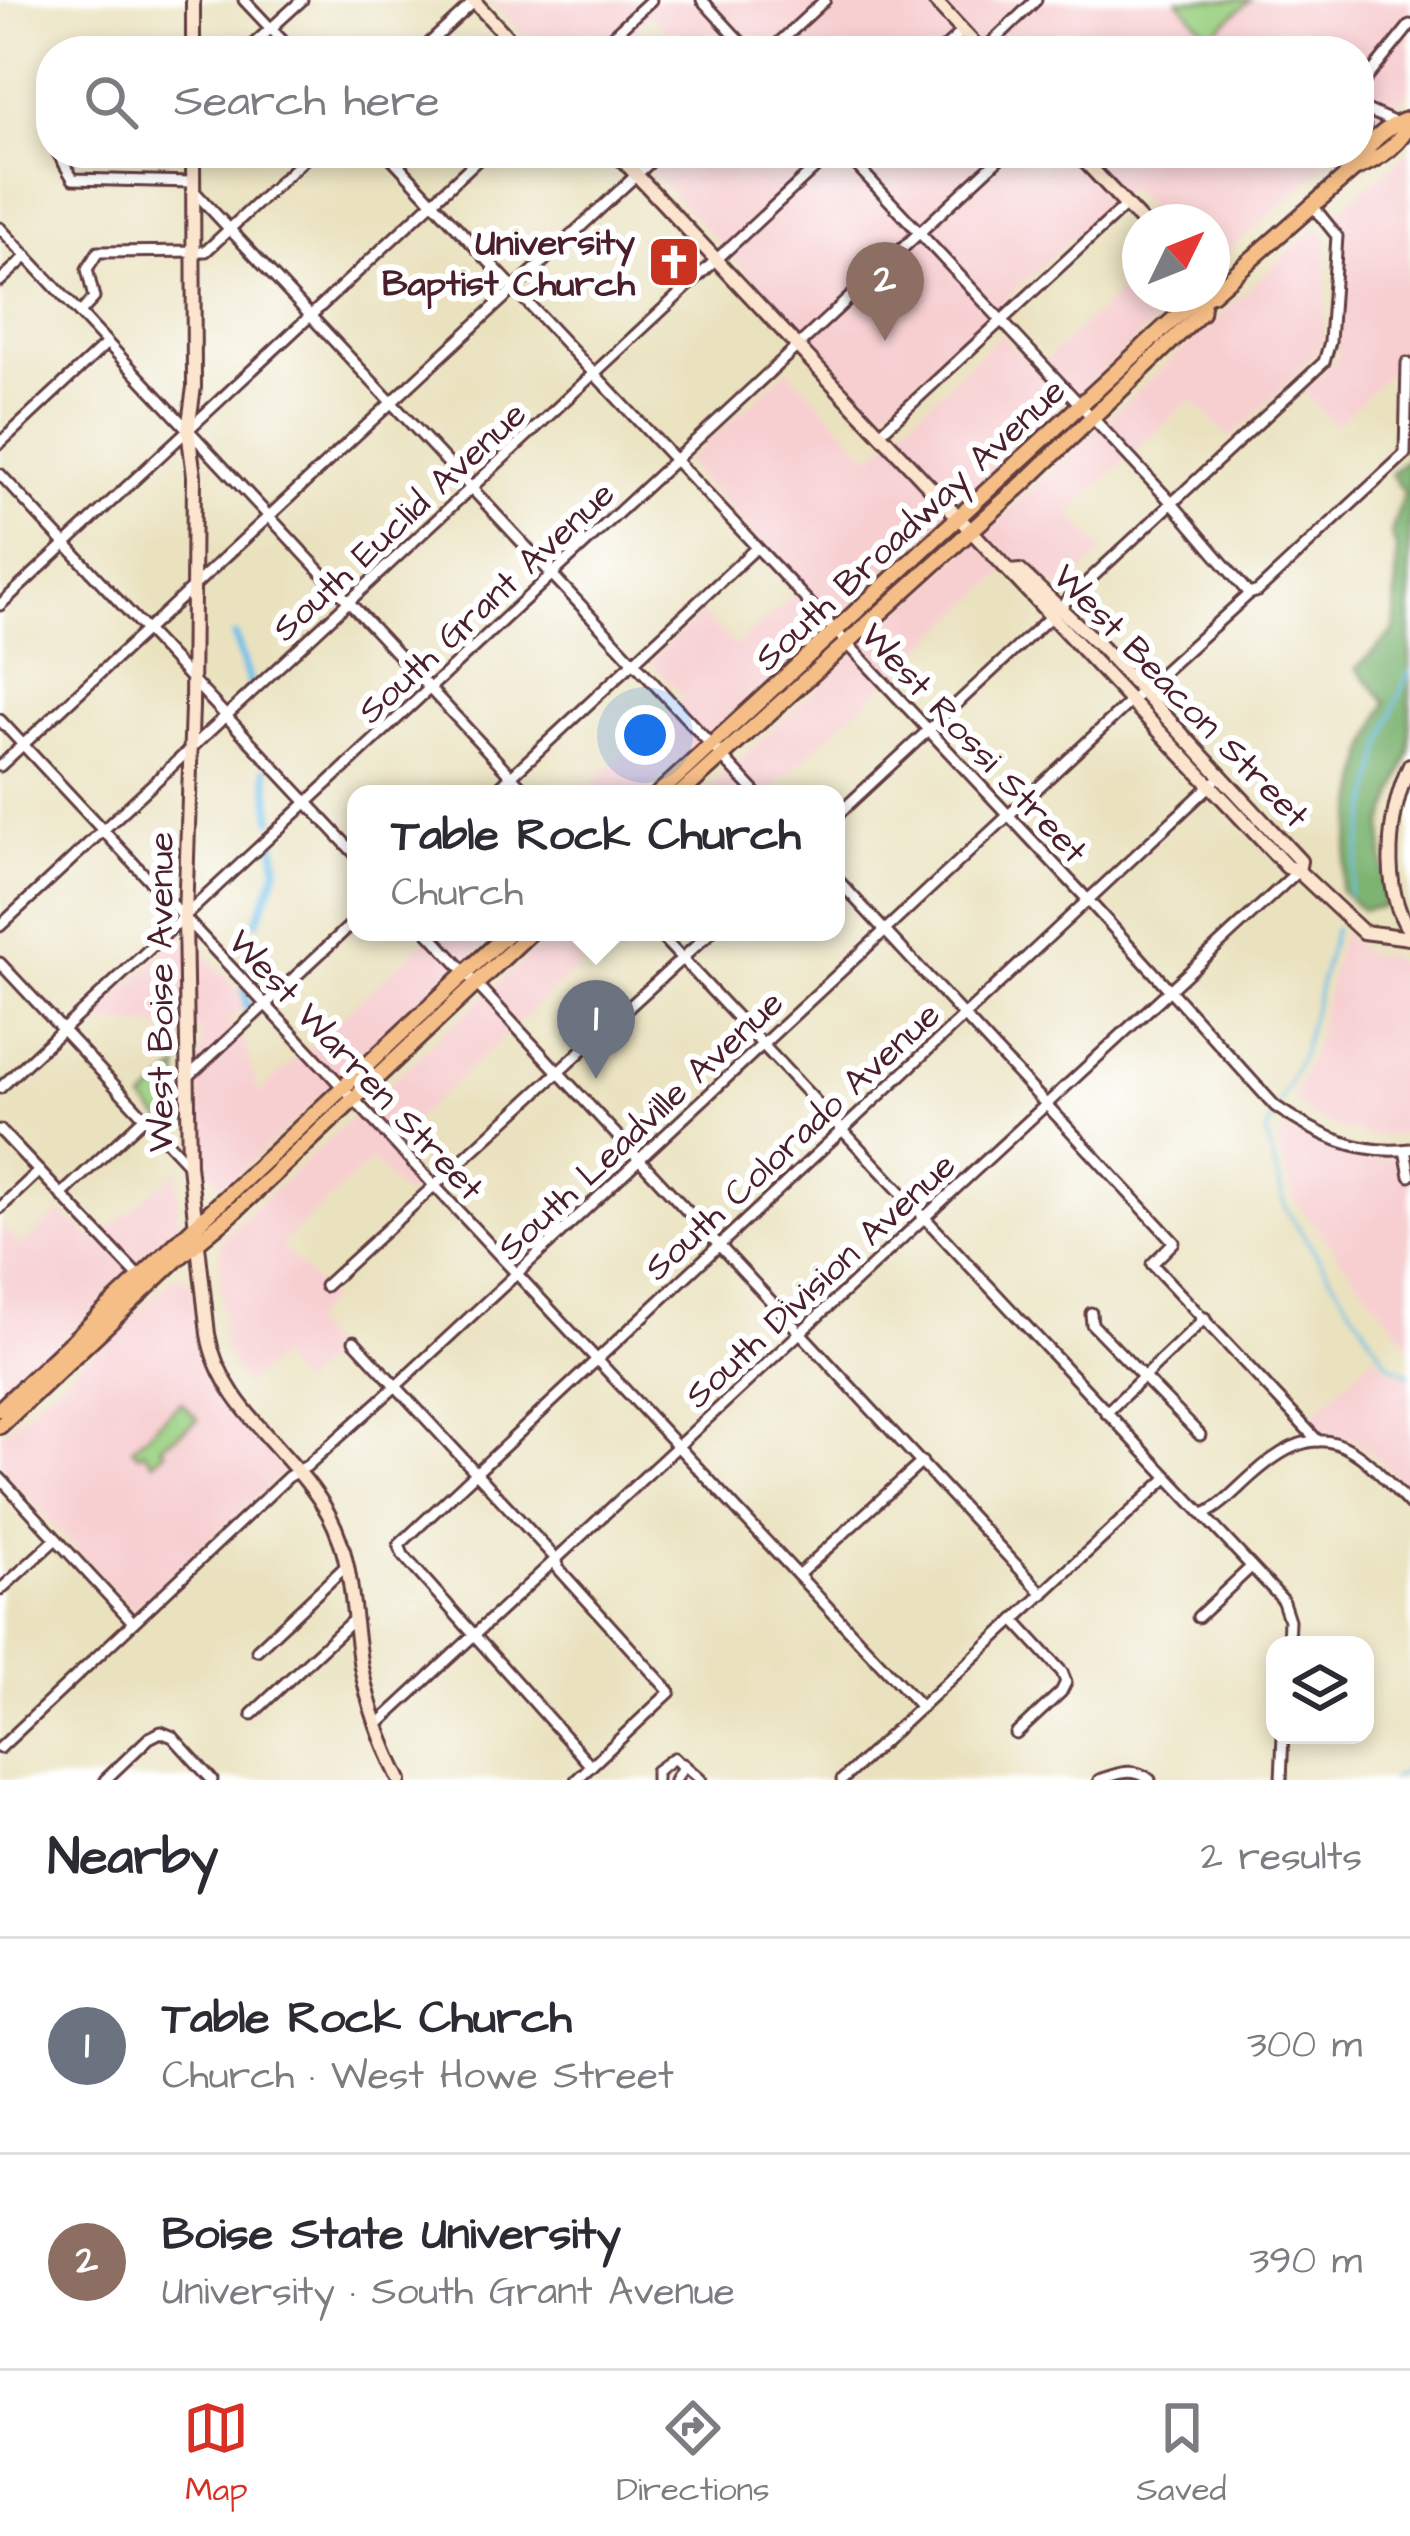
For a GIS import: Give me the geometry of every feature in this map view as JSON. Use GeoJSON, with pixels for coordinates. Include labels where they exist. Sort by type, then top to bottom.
{"type":"FeatureCollection","features":[{"type":"Feature","properties":{"kind":"main road","name":"South Broadway Avenue"},"geometry":{"type":"LineString","coordinates":[[1374,142],[1405,121]]}},
{"type":"Feature","properties":{"kind":"main road","name":"South Broadway Avenue"},"geometry":{"type":"LineString","coordinates":[[1374,161],[1405,134],[1405,121]]}},
{"type":"Feature","properties":{"kind":"main road","name":"South Broadway Avenue"},"geometry":{"type":"LineString","coordinates":[[1230,277],[1354,169]]}},
{"type":"Feature","properties":{"kind":"main road","name":"South Broadway Avenue"},"geometry":{"type":"LineString","coordinates":[[841,639],[958,518],[1182,312]]}},
{"type":"Feature","properties":{"kind":"main road","name":"South Broadway Avenue"},"geometry":{"type":"LineString","coordinates":[[670,785],[971,532],[1201,312]]}},
{"type":"Feature","properties":{"kind":"main road","name":"South Broadway Avenue"},"geometry":{"type":"LineString","coordinates":[[687,785],[716,750]]}},
{"type":"Feature","properties":{"kind":"main road"},"geometry":{"type":"LineString","coordinates":[[471,978],[502,941]]}},
{"type":"Feature","properties":{"kind":"main road"},"geometry":{"type":"LineString","coordinates":[[0,1426],[196,1225],[471,978],[519,941]]}},
{"type":"Feature","properties":{"kind":"main road"},"geometry":{"type":"LineString","coordinates":[[0,1409],[143,1282],[234,1212],[347,1093]]}},
{"type":"Feature","properties":{"kind":"street"},"geometry":{"type":"LineString","coordinates":[[193,0],[193,36]]}},
{"type":"Feature","properties":{"kind":"street"},"geometry":{"type":"LineString","coordinates":[[244,0],[278,36]]}},
{"type":"Feature","properties":{"kind":"street"},"geometry":{"type":"LineString","coordinates":[[262,36],[302,0]]}},
{"type":"Feature","properties":{"kind":"street"},"geometry":{"type":"LineString","coordinates":[[612,36],[651,0]]}},
{"type":"Feature","properties":{"kind":"street"},"geometry":{"type":"LineString","coordinates":[[701,0],[735,36]]}},
{"type":"Feature","properties":{"kind":"street"},"geometry":{"type":"LineString","coordinates":[[786,36],[825,0]]}},
{"type":"Feature","properties":{"kind":"street"},"geometry":{"type":"LineString","coordinates":[[934,0],[968,36]]}},
{"type":"Feature","properties":{"kind":"street"},"geometry":{"type":"LineString","coordinates":[[998,36],[1036,0]]}},
{"type":"Feature","properties":{"kind":"street"},"geometry":{"type":"LineString","coordinates":[[437,36],[474,1],[506,36]]}},
{"type":"Feature","properties":{"kind":"street"},"geometry":{"type":"LineString","coordinates":[[1374,69],[1410,25]]}},
{"type":"Feature","properties":{"kind":"street"},"geometry":{"type":"LineString","coordinates":[[958,36],[963,31]]}},
{"type":"Feature","properties":{"kind":"street"},"geometry":{"type":"LineString","coordinates":[[1374,111],[1405,121]]}},
{"type":"Feature","properties":{"kind":"street"},"geometry":{"type":"LineString","coordinates":[[67,168],[73,179],[194,186],[749,785]]}},
{"type":"Feature","properties":{"kind":"street","name":"West Boise Avenue"},"geometry":{"type":"LineString","coordinates":[[194,168],[194,387],[188,430],[194,476],[192,680],[184,918],[189,1165],[208,1334],[217,1365],[237,1398],[328,1512],[347,1565],[376,1726],[400,1780]]}},
{"type":"Feature","properties":{"kind":"street"},"geometry":{"type":"LineString","coordinates":[[80,313],[94,298],[87,268],[98,252],[206,251],[295,168]]}},
{"type":"Feature","properties":{"kind":"street","name":"West Rossi Street"},"geometry":{"type":"LineString","coordinates":[[401,168],[1269,1099],[1290,1116],[1343,1144],[1408,1149]]}},
{"type":"Feature","properties":{"kind":"street"},"geometry":{"type":"LineString","coordinates":[[0,605],[469,168]]}},
{"type":"Feature","properties":{"kind":"street","name":"West Beacon Street"},"geometry":{"type":"LineString","coordinates":[[630,168],[971,532],[1010,572],[1020,571],[1130,702],[1287,868],[1298,871],[1363,932],[1410,935]]}},
{"type":"Feature","properties":{"kind":"street"},"geometry":{"type":"LineString","coordinates":[[0,766],[644,168]]}},
{"type":"Feature","properties":{"kind":"street","name":"South Euclid Avenue"},"geometry":{"type":"LineString","coordinates":[[0,926],[815,168]]}},
{"type":"Feature","properties":{"kind":"street"},"geometry":{"type":"LineString","coordinates":[[859,168],[1171,502],[1249,594]]}},
{"type":"Feature","properties":{"kind":"street","name":"South Grant Avenue"},"geometry":{"type":"LineString","coordinates":[[0,1088],[989,168]]}},
{"type":"Feature","properties":{"kind":"street"},"geometry":{"type":"LineString","coordinates":[[1092,168],[1125,204]]}},
{"type":"Feature","properties":{"kind":"street"},"geometry":{"type":"LineString","coordinates":[[845,807],[1324,362],[1330,342],[1337,236],[1312,206]]}},
{"type":"Feature","properties":{"kind":"street"},"geometry":{"type":"LineString","coordinates":[[879,434],[1122,209]]}},
{"type":"Feature","properties":{"kind":"street"},"geometry":{"type":"LineString","coordinates":[[0,228],[520,785]]}},
{"type":"Feature","properties":{"kind":"street"},"geometry":{"type":"LineString","coordinates":[[0,281],[27,256]]}},
{"type":"Feature","properties":{"kind":"street"},"geometry":{"type":"LineString","coordinates":[[0,443],[107,343]]}},
{"type":"Feature","properties":{"kind":"street","name":"South Leadville Avenue"},"geometry":{"type":"LineString","coordinates":[[0,1748],[1130,702],[1405,454],[1407,362]]}},
{"type":"Feature","properties":{"kind":"street"},"geometry":{"type":"LineString","coordinates":[[0,475],[347,845]]}},
{"type":"Feature","properties":{"kind":"street"},"geometry":{"type":"LineString","coordinates":[[502,785],[756,548]]}},
{"type":"Feature","properties":{"kind":"street","name":"West Beacon Street"},"geometry":{"type":"LineString","coordinates":[[1055,612],[1142,692],[1221,776],[1300,861],[1298,871]]}},
{"type":"Feature","properties":{"kind":"street","name":"West Warren Street"},"geometry":{"type":"LineString","coordinates":[[0,720],[920,1707]]}},
{"type":"Feature","properties":{"kind":"street"},"geometry":{"type":"LineString","coordinates":[[1407,772],[1391,837],[1397,912],[1410,935]]}},
{"type":"Feature","properties":{"kind":"street","name":"South Colorado Avenue"},"geometry":{"type":"LineString","coordinates":[[474,1637],[403,1556],[399,1545],[1221,776]]}},
{"type":"Feature","properties":{"kind":"street","name":"South Division Avenue"},"geometry":{"type":"LineString","coordinates":[[376,1726],[1298,871]]}},
{"type":"Feature","properties":{"kind":"street"},"geometry":{"type":"LineString","coordinates":[[845,888],[1174,1242],[1152,1264],[1318,1441]]}},
{"type":"Feature","properties":{"kind":"street"},"geometry":{"type":"LineString","coordinates":[[190,1075],[347,928]]}},
{"type":"Feature","properties":{"kind":"street"},"geometry":{"type":"LineString","coordinates":[[436,941],[1043,1594]]}},
{"type":"Feature","properties":{"kind":"street"},"geometry":{"type":"LineString","coordinates":[[666,941],[1282,1599],[1288,1636]]}},
{"type":"Feature","properties":{"kind":"street"},"geometry":{"type":"LineString","coordinates":[[325,1286],[701,941]]}},
{"type":"Feature","properties":{"kind":"street"},"geometry":{"type":"LineString","coordinates":[[0,963],[189,1165]]}},
{"type":"Feature","properties":{"kind":"street"},"geometry":{"type":"LineString","coordinates":[[62,1195],[145,1118]]}},
{"type":"Feature","properties":{"kind":"street"},"geometry":{"type":"LineString","coordinates":[[0,1130],[143,1282]]}},
{"type":"Feature","properties":{"kind":"street"},"geometry":{"type":"LineString","coordinates":[[1408,1149],[1410,1176]]}},
{"type":"Feature","properties":{"kind":"street"},"geometry":{"type":"LineString","coordinates":[[0,1208],[39,1172]]}},
{"type":"Feature","properties":{"kind":"street"},"geometry":{"type":"LineString","coordinates":[[1091,1313],[1092,1324],[1200,1436]]}},
{"type":"Feature","properties":{"kind":"street"},"geometry":{"type":"LineString","coordinates":[[1106,1413],[1205,1318]]}},
{"type":"Feature","properties":{"kind":"street"},"geometry":{"type":"LineString","coordinates":[[354,1341],[557,1560],[558,1568],[670,1692],[576,1780]]}},
{"type":"Feature","properties":{"kind":"street"},"geometry":{"type":"LineString","coordinates":[[1204,1514],[1283,1449],[1318,1441],[1352,1448],[1410,1505]]}},
{"type":"Feature","properties":{"kind":"street"},"geometry":{"type":"LineString","coordinates":[[798,1575],[922,1462]]}},
{"type":"Feature","properties":{"kind":"street"},"geometry":{"type":"LineString","coordinates":[[0,1478],[133,1622]]}},
{"type":"Feature","properties":{"kind":"street"},"geometry":{"type":"LineString","coordinates":[[842,1780],[1167,1478]]}},
{"type":"Feature","properties":{"kind":"street"},"geometry":{"type":"LineString","coordinates":[[0,1590],[56,1539]]}},
{"type":"Feature","properties":{"kind":"street"},"geometry":{"type":"LineString","coordinates":[[257,1650],[347,1565]]}},
{"type":"Feature","properties":{"kind":"street"},"geometry":{"type":"LineString","coordinates":[[1198,1617],[1253,1570]]}},
{"type":"Feature","properties":{"kind":"street"},"geometry":{"type":"LineString","coordinates":[[252,1714],[355,1619]]}},
{"type":"Feature","properties":{"kind":"street"},"geometry":{"type":"LineString","coordinates":[[1014,1620],[1066,1682],[1016,1734]]}},
{"type":"Feature","properties":{"kind":"street"},"geometry":{"type":"LineString","coordinates":[[474,1637],[591,1766]]}},
{"type":"Feature","properties":{"kind":"street"},"geometry":{"type":"LineString","coordinates":[[105,1780],[161,1732],[173,1737],[212,1780]]}},
{"type":"Feature","properties":{"kind":"street"},"geometry":{"type":"LineString","coordinates":[[1280,1780],[1282,1744]]}},
{"type":"Feature","properties":{"kind":"street"},"geometry":{"type":"LineString","coordinates":[[656,1780],[656,1771],[668,1760],[678,1760],[701,1780]]}},
{"type":"Feature","properties":{"kind":"street"},"geometry":{"type":"LineString","coordinates":[[675,1780],[683,1772],[682,1764]]}},
{"type":"Feature","properties":{"kind":"street"},"geometry":{"type":"LineString","coordinates":[[1099,1780],[1127,1771],[1150,1780]]}},
{"type":"Feature","properties":{"kind":"shaded area"},"geometry":{"type":"Polygon","coordinates":[[[1410,0],[1410,92],[1374,123],[1374,36],[670,36],[650,15],[638,27],[646,36],[524,36],[491,1],[1410,0]]]}},
{"type":"Feature","properties":{"kind":"shaded area"},"geometry":{"type":"Polygon","coordinates":[[[1410,150],[1407,356],[1335,426],[1302,391],[1337,358],[1344,225],[1335,213],[1410,150]]]}},
{"type":"Feature","properties":{"kind":"shaded area"},"geometry":{"type":"Polygon","coordinates":[[[648,168],[1323,168],[1230,250],[1230,204],[1143,204],[1127,187],[880,415],[648,168]]]}},
{"type":"Feature","properties":{"kind":"shaded area"},"geometry":{"type":"Polygon","coordinates":[[[1314,228],[1326,233],[1323,343],[1281,391],[1230,438],[1191,400],[1069,513],[1104,552],[1062,592],[1016,562],[776,785],[712,785],[1223,312],[1230,312],[1230,306],[1314,228]]]}},
{"type":"Feature","properties":{"kind":"shaded area"},"geometry":{"type":"Polygon","coordinates":[[[1122,289],[1122,312],[1167,312],[657,785],[590,785],[684,698],[650,661],[702,612],[735,646],[802,589],[685,463],[788,369],[869,455],[875,453],[1001,334],[1034,370],[1122,289]]]}},
{"type":"Feature","properties":{"kind":"shaded area"},"geometry":{"type":"Polygon","coordinates":[[[1341,933],[1369,955],[1385,955],[1404,966],[1410,978],[1410,1135],[1364,1135],[1338,1128],[1293,1100],[1314,1045],[1341,933]]]}},
{"type":"Feature","properties":{"kind":"shaded area"},"geometry":{"type":"Polygon","coordinates":[[[179,938],[202,951],[249,1002],[228,1022],[244,1039],[258,1094],[423,941],[489,941],[224,1187],[198,1159],[201,1029],[89,1022],[179,938]]]}},
{"type":"Feature","properties":{"kind":"shaded area"},"geometry":{"type":"Polygon","coordinates":[[[543,941],[606,941],[385,1147],[419,1184],[406,1197],[371,1160],[281,1245],[330,1299],[308,1323],[335,1352],[298,1385],[278,1356],[244,1386],[223,1345],[219,1248],[225,1235],[543,941]]]}},
{"type":"Feature","properties":{"kind":"shaded area"},"geometry":{"type":"Polygon","coordinates":[[[1283,1127],[1350,1157],[1410,1159],[1410,1345],[1295,1201],[1278,1146],[1283,1127]]]}},
{"type":"Feature","properties":{"kind":"shaded area"},"geometry":{"type":"Polygon","coordinates":[[[178,1169],[178,1224],[172,1235],[0,1399],[0,1224],[21,1246],[60,1211],[96,1240],[178,1169]]]}},
{"type":"Feature","properties":{"kind":"shaded area"},"geometry":{"type":"Polygon","coordinates":[[[175,1277],[189,1279],[192,1286],[198,1349],[210,1380],[286,1470],[132,1610],[0,1468],[0,1435],[175,1277]]]}},
{"type":"Feature","properties":{"kind":"shaded area"},"geometry":{"type":"Polygon","coordinates":[[[1376,1353],[1385,1366],[1410,1378],[1410,1493],[1353,1440],[1318,1432],[1307,1419],[1376,1353]]]}},
{"type":"Feature","properties":{"kind":"green space"},"geometry":{"type":"Polygon","coordinates":[[[1178,0],[1250,0],[1210,36],[1178,0]]]}},
{"type":"Feature","properties":{"kind":"green space"},"geometry":{"type":"Polygon","coordinates":[[[1410,456],[1410,751],[1383,826],[1384,907],[1362,910],[1340,890],[1366,753],[1386,702],[1356,668],[1393,633],[1397,550],[1391,534],[1404,492],[1391,474],[1410,456]]]}},
{"type":"Feature","properties":{"kind":"green space"},"geometry":{"type":"Polygon","coordinates":[[[179,1067],[178,1138],[144,1101],[179,1067]]]}},
{"type":"Feature","properties":{"kind":"green space"},"geometry":{"type":"Polygon","coordinates":[[[181,1402],[198,1420],[161,1446],[165,1451],[153,1462],[143,1451],[138,1455],[132,1448],[181,1402]]]}},
{"type":"Feature","properties":{"kind":"waterway"},"geometry":{"type":"LineString","coordinates":[[235,636],[250,684]]}},
{"type":"Feature","properties":{"kind":"waterway"},"geometry":{"type":"LineString","coordinates":[[1348,896],[1388,726],[1410,671]]}},
{"type":"Feature","properties":{"kind":"waterway"},"geometry":{"type":"LineString","coordinates":[[266,770],[272,819]]}},
{"type":"Feature","properties":{"kind":"waterway"},"geometry":{"type":"LineString","coordinates":[[257,921],[277,869],[274,840]]}},
{"type":"Feature","properties":{"kind":"waterway"},"geometry":{"type":"LineString","coordinates":[[1279,1105],[1302,1054],[1335,928]]}},
{"type":"Feature","properties":{"kind":"waterway"},"geometry":{"type":"LineString","coordinates":[[248,964],[251,938]]}},
{"type":"Feature","properties":{"kind":"waterway"},"geometry":{"type":"LineString","coordinates":[[245,988],[247,1008]]}},
{"type":"Feature","properties":{"kind":"waterway"},"geometry":{"type":"LineString","coordinates":[[1275,1113],[1266,1134],[1286,1209],[1389,1364],[1410,1374]]}},
{"type":"Feature","properties":{"kind":"waterway"},"geometry":{"type":"LineString","coordinates":[[1391,1780],[1410,1768]]}},
{"type":"Feature","properties":{"kind":"place","name":"University Baptist Church"},"geometry":{"type":"Point","coordinates":[674,262]}},
{"type":"Feature","properties":{"kind":"place","name":"Boise State University"},"geometry":{"type":"Point","coordinates":[885,341]}},
{"type":"Feature","properties":{"kind":"place","name":"Table Rock Church"},"geometry":{"type":"Point","coordinates":[596,1079]}}]}
